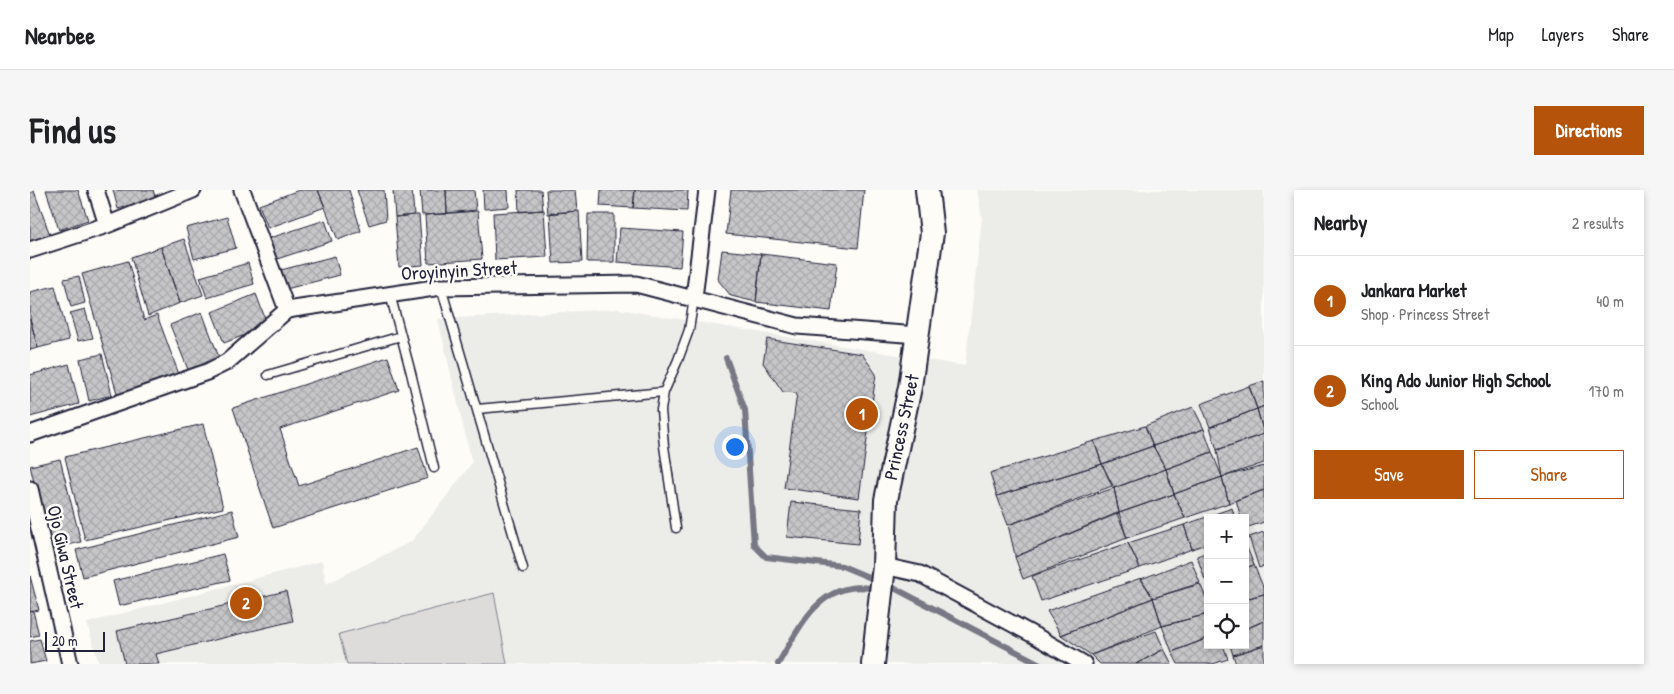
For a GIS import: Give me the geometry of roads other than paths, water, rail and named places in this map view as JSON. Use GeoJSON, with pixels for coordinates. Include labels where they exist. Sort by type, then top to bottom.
{"type":"FeatureCollection","features":[{"type":"Feature","properties":{"kind":"street"},"geometry":{"type":"LineString","coordinates":[[96,190],[107,225]]}},
{"type":"Feature","properties":{"kind":"street"},"geometry":{"type":"LineString","coordinates":[[30,250],[107,225],[193,190]]}},
{"type":"Feature","properties":{"kind":"street"},"geometry":{"type":"LineString","coordinates":[[30,434],[207,372],[228,362],[287,310],[242,190]]}},
{"type":"Feature","properties":{"kind":"street"},"geometry":{"type":"LineString","coordinates":[[694,298],[706,190]]}},
{"type":"Feature","properties":{"kind":"street","name":"Princess Street"},"geometry":{"type":"LineString","coordinates":[[873,664],[884,566],[886,500],[910,387],[932,233],[927,190]]}},
{"type":"Feature","properties":{"kind":"street","name":"Oroyinyin Street"},"geometry":{"type":"LineString","coordinates":[[287,310],[441,287],[636,284],[797,326],[918,335]]}},
{"type":"Feature","properties":{"kind":"street","name":"Ojo Giwa Street"},"geometry":{"type":"LineString","coordinates":[[30,489],[70,664]]}},
{"type":"Feature","properties":{"kind":"street"},"geometry":{"type":"LineString","coordinates":[[884,566],[920,574],[1084,664]]}},
{"type":"Feature","properties":{"kind":"lane"},"geometry":{"type":"LineString","coordinates":[[441,287],[523,568]]}},
{"type":"Feature","properties":{"kind":"lane"},"geometry":{"type":"LineString","coordinates":[[390,294],[434,468]]}},
{"type":"Feature","properties":{"kind":"lane"},"geometry":{"type":"LineString","coordinates":[[676,528],[664,446],[661,410],[664,392],[689,330],[694,298]]}},
{"type":"Feature","properties":{"kind":"lane"},"geometry":{"type":"LineString","coordinates":[[268,375],[401,336]]}},
{"type":"Feature","properties":{"kind":"lane"},"geometry":{"type":"LineString","coordinates":[[477,409],[664,392]]}},
{"type":"Feature","properties":{"kind":"waterway"},"geometry":{"type":"LineString","coordinates":[[726,358],[745,410],[754,545],[766,557],[842,566],[878,581]]}},
{"type":"Feature","properties":{"kind":"waterway"},"geometry":{"type":"LineString","coordinates":[[887,585],[898,590]]}},
{"type":"Feature","properties":{"kind":"waterway"},"geometry":{"type":"LineString","coordinates":[[778,664],[806,617],[826,598],[850,588],[877,589]]}},
{"type":"Feature","properties":{"kind":"waterway"},"geometry":{"type":"LineString","coordinates":[[895,589],[1040,664]]}},
{"type":"Feature","properties":{"kind":"place","name":"Jankara Market"},"geometry":{"type":"Point","coordinates":[862,414]}},
{"type":"Feature","properties":{"kind":"place","name":"King Ado Junior High School"},"geometry":{"type":"Point","coordinates":[246,603]}}]}
